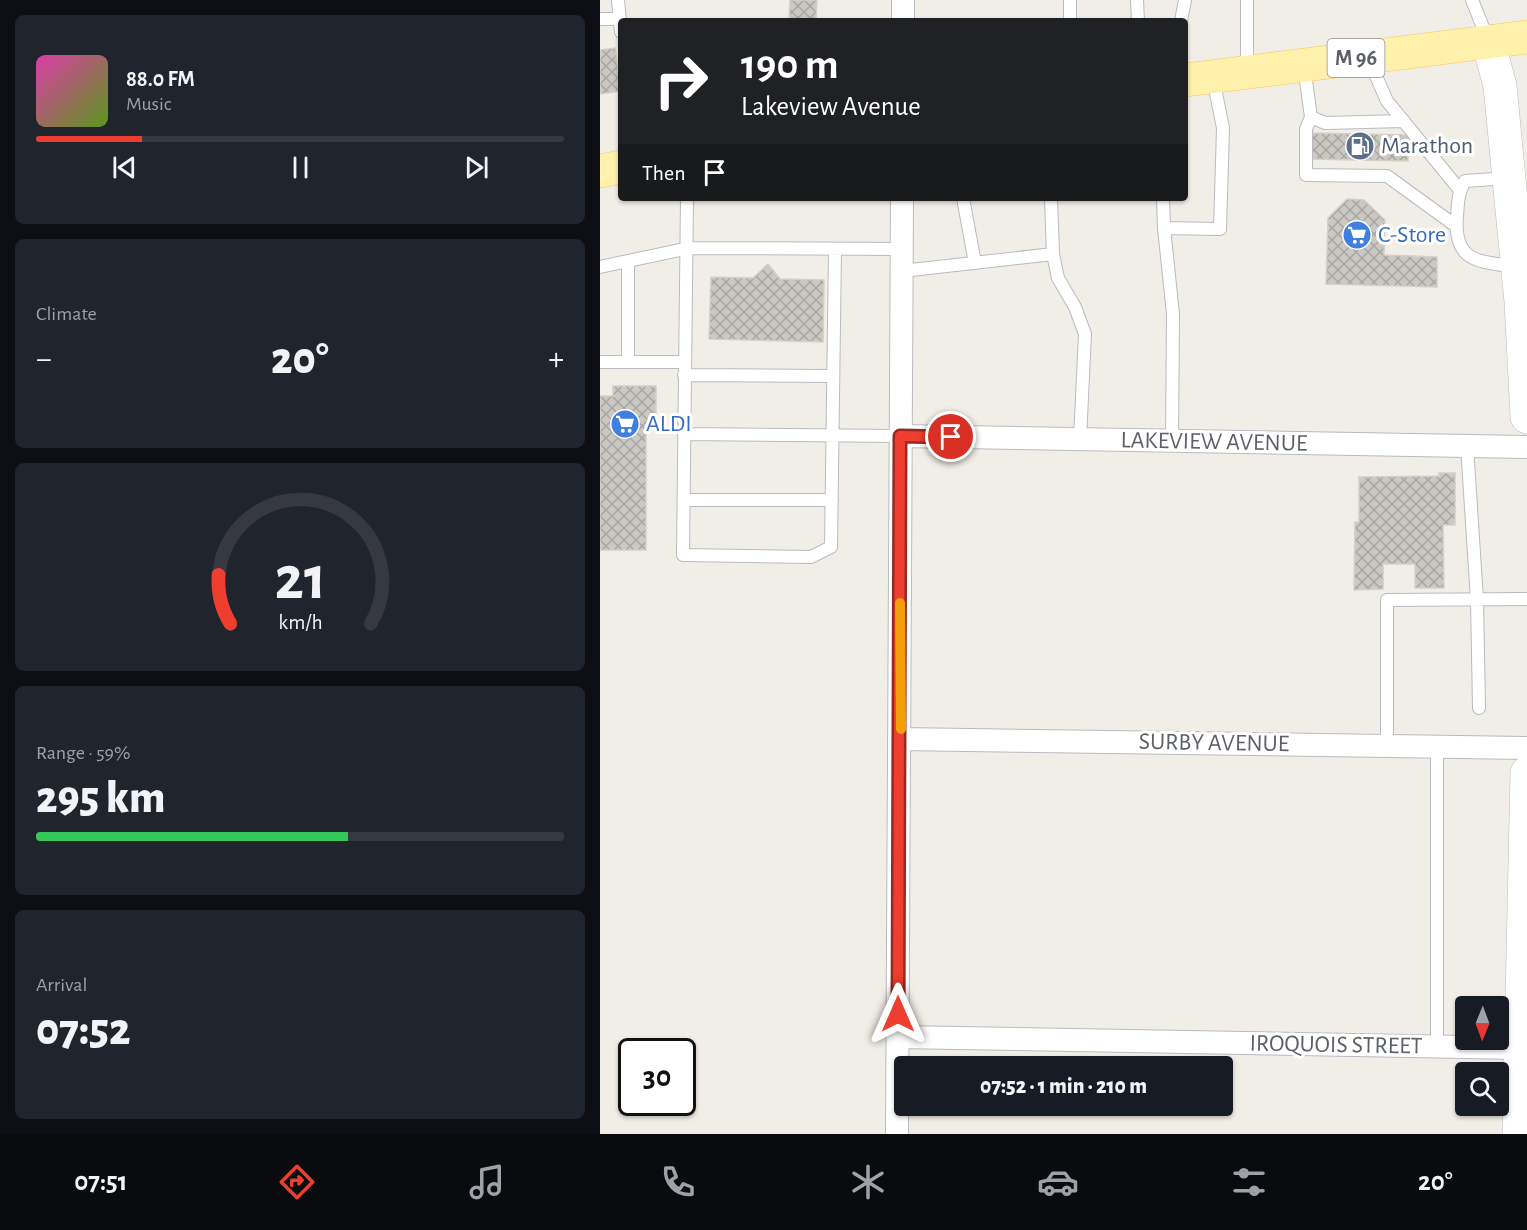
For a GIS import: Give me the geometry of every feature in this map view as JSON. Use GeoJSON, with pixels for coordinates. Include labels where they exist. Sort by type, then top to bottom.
{"type":"FeatureCollection","features":[{"type":"Feature","properties":{"kind":"main road","name":"M 96"},"geometry":{"type":"LineString","coordinates":[[1199,78],[1527,37]]}},
{"type":"Feature","properties":{"kind":"main road"},"geometry":{"type":"LineString","coordinates":[[1488,41],[1500,86],[1516,198],[1517,267],[1527,417]]}},
{"type":"Feature","properties":{"kind":"main road"},"geometry":{"type":"LineString","coordinates":[[600,171],[618,168]]}},
{"type":"Feature","properties":{"kind":"main road"},"geometry":{"type":"LineString","coordinates":[[1518,1134],[1527,773]]}},
{"type":"Feature","properties":{"kind":"street"},"geometry":{"type":"LineString","coordinates":[[903,0],[903,18]]}},
{"type":"Feature","properties":{"kind":"street"},"geometry":{"type":"LineString","coordinates":[[897,1134],[901,739],[902,201]]}},
{"type":"Feature","properties":{"kind":"street","name":"LAKEVIEW AVENUE"},"geometry":{"type":"LineString","coordinates":[[900,436],[1527,447]]}},
{"type":"Feature","properties":{"kind":"street","name":"SURBY AVENUE"},"geometry":{"type":"LineString","coordinates":[[901,739],[1527,748]]}},
{"type":"Feature","properties":{"kind":"street","name":"IROQUOIS STREET"},"geometry":{"type":"LineString","coordinates":[[898,1036],[1521,1048]]}},
{"type":"Feature","properties":{"kind":"lane"},"geometry":{"type":"LineString","coordinates":[[600,19],[618,19],[618,0]]}},
{"type":"Feature","properties":{"kind":"lane"},"geometry":{"type":"LineString","coordinates":[[1070,0],[1070,18]]}},
{"type":"Feature","properties":{"kind":"lane"},"geometry":{"type":"LineString","coordinates":[[1137,0],[1138,17]]}},
{"type":"Feature","properties":{"kind":"lane"},"geometry":{"type":"LineString","coordinates":[[1182,18],[1185,0]]}},
{"type":"Feature","properties":{"kind":"lane"},"geometry":{"type":"LineString","coordinates":[[1247,0],[1247,72]]}},
{"type":"Feature","properties":{"kind":"lane"},"geometry":{"type":"LineString","coordinates":[[1472,0],[1488,41]]}},
{"type":"Feature","properties":{"kind":"lane"},"geometry":{"type":"LineString","coordinates":[[1367,57],[1387,101],[1460,189]]}},
{"type":"Feature","properties":{"kind":"lane"},"geometry":{"type":"LineString","coordinates":[[1304,65],[1311,117],[1306,129],[1306,175],[1387,176],[1456,226]]}},
{"type":"Feature","properties":{"kind":"lane"},"geometry":{"type":"LineString","coordinates":[[1164,228],[1220,229],[1223,128],[1199,78]]}},
{"type":"Feature","properties":{"kind":"lane"},"geometry":{"type":"LineString","coordinates":[[1311,117],[1325,123],[1404,121]]}},
{"type":"Feature","properties":{"kind":"lane"},"geometry":{"type":"LineString","coordinates":[[1516,198],[1465,181],[1460,189],[1456,226],[1459,247],[1468,257],[1517,267]]}},
{"type":"Feature","properties":{"kind":"lane"},"geometry":{"type":"LineString","coordinates":[[687,201],[689,248],[684,362],[683,555],[811,557],[831,547],[835,249]]}},
{"type":"Feature","properties":{"kind":"lane"},"geometry":{"type":"LineString","coordinates":[[964,201],[975,263]]}},
{"type":"Feature","properties":{"kind":"lane"},"geometry":{"type":"LineString","coordinates":[[1051,201],[1053,254],[1059,278],[1075,307],[1085,334],[1080,439]]}},
{"type":"Feature","properties":{"kind":"lane"},"geometry":{"type":"LineString","coordinates":[[1163,201],[1173,314],[1172,441]]}},
{"type":"Feature","properties":{"kind":"lane"},"geometry":{"type":"LineString","coordinates":[[600,267],[689,248],[835,249],[902,260],[975,263],[1053,254]]}},
{"type":"Feature","properties":{"kind":"lane"},"geometry":{"type":"LineString","coordinates":[[628,261],[628,362]]}},
{"type":"Feature","properties":{"kind":"lane"},"geometry":{"type":"LineString","coordinates":[[600,362],[684,362]]}},
{"type":"Feature","properties":{"kind":"lane"},"geometry":{"type":"LineString","coordinates":[[684,375],[833,376]]}},
{"type":"Feature","properties":{"kind":"lane"},"geometry":{"type":"LineString","coordinates":[[684,434],[900,436]]}},
{"type":"Feature","properties":{"kind":"lane"},"geometry":{"type":"LineString","coordinates":[[1467,446],[1477,600],[1479,708]]}},
{"type":"Feature","properties":{"kind":"lane"},"geometry":{"type":"LineString","coordinates":[[684,500],[832,500]]}},
{"type":"Feature","properties":{"kind":"lane"},"geometry":{"type":"LineString","coordinates":[[1387,746],[1387,600],[1527,598]]}},
{"type":"Feature","properties":{"kind":"lane"},"geometry":{"type":"LineString","coordinates":[[1437,747],[1437,1047]]}},
{"type":"Feature","properties":{"kind":"building"},"geometry":{"type":"Polygon","coordinates":[[[790,0],[817,0],[816,18],[789,18],[790,0]]]}},
{"type":"Feature","properties":{"kind":"building"},"geometry":{"type":"Polygon","coordinates":[[[615,48],[618,91],[600,94],[600,50],[615,48]]]}},
{"type":"Feature","properties":{"kind":"building"},"geometry":{"type":"Polygon","coordinates":[[[1310,133],[1408,135],[1408,161],[1310,159],[1310,133]]]}},
{"type":"Feature","properties":{"kind":"building"},"geometry":{"type":"Polygon","coordinates":[[[1347,199],[1364,200],[1385,220],[1384,255],[1437,257],[1437,287],[1326,284],[1328,218],[1347,199]]]}},
{"type":"Feature","properties":{"kind":"building"},"geometry":{"type":"Polygon","coordinates":[[[768,264],[780,279],[824,280],[823,342],[709,339],[711,277],[753,278],[768,264]]]}},
{"type":"Feature","properties":{"kind":"building"},"geometry":{"type":"Polygon","coordinates":[[[613,386],[656,386],[656,429],[646,429],[646,550],[600,550],[600,396],[613,396],[613,386]]]}},
{"type":"Feature","properties":{"kind":"building"},"geometry":{"type":"Polygon","coordinates":[[[1439,473],[1455,473],[1455,525],[1443,525],[1444,588],[1415,588],[1415,564],[1383,564],[1383,589],[1354,590],[1355,522],[1359,522],[1359,477],[1439,476],[1439,473]]]}},
{"type":"Feature","properties":{"kind":"slow traffic"},"geometry":{"type":"LineString","coordinates":[[900,603],[901,729]]}},
{"type":"Feature","properties":{"kind":"place","name":"Marathon"},"geometry":{"type":"Point","coordinates":[1360,146]}},
{"type":"Feature","properties":{"kind":"place","name":"C-Store"},"geometry":{"type":"Point","coordinates":[1357,235]}},
{"type":"Feature","properties":{"kind":"place","name":"ALDI"},"geometry":{"type":"Point","coordinates":[625,424]}},
{"type":"Feature","properties":{"kind":"route"},"geometry":{"type":"LineString","coordinates":[[898,1014],[901,739],[900,436],[951,437]]}}]}
